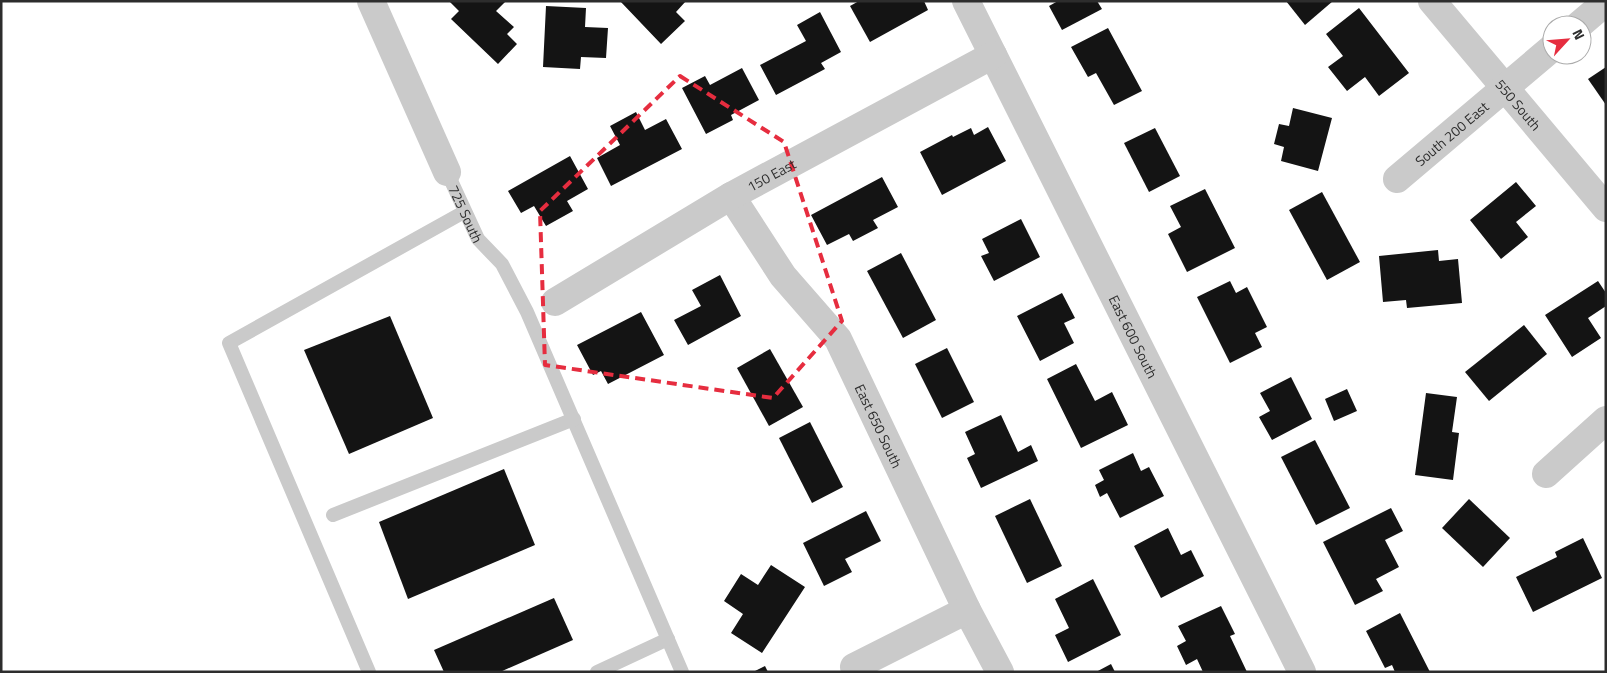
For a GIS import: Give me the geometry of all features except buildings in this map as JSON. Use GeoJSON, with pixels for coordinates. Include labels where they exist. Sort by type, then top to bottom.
{"type":"FeatureCollection","features":[{"type":"Feature","properties":{"kind":"street","name":"725 South"},"geometry":{"type":"LineString","coordinates":[[371,1],[447,172]]}},
{"type":"Feature","properties":{"kind":"street","name":"East 600 South"},"geometry":{"type":"LineString","coordinates":[[966,1],[1302,672]]}},
{"type":"Feature","properties":{"kind":"street","name":"550 South"},"geometry":{"type":"LineString","coordinates":[[1432,1],[1606,208]]}},
{"type":"Feature","properties":{"kind":"street"},"geometry":{"type":"LineString","coordinates":[[1591,15],[1606,2]]}},
{"type":"Feature","properties":{"kind":"street","name":"150 East"},"geometry":{"type":"LineString","coordinates":[[555,302],[731,196],[993,55]]}},
{"type":"Feature","properties":{"kind":"street","name":"South 200 East"},"geometry":{"type":"LineString","coordinates":[[1396,179],[1542,56]]}},
{"type":"Feature","properties":{"kind":"street","name":"East 650 South"},"geometry":{"type":"LineString","coordinates":[[731,196],[783,276],[838,339],[967,610],[1000,672]]}},
{"type":"Feature","properties":{"kind":"street"},"geometry":{"type":"LineString","coordinates":[[1546,474],[1606,420]]}},
{"type":"Feature","properties":{"kind":"street"},"geometry":{"type":"LineString","coordinates":[[854,667],[967,610]]}},
{"type":"Feature","properties":{"kind":"lane","name":"725 South"},"geometry":{"type":"LineString","coordinates":[[447,172],[478,239],[502,264],[527,312],[682,672]]}},
{"type":"Feature","properties":{"kind":"lane"},"geometry":{"type":"LineString","coordinates":[[369,672],[229,343],[464,212]]}},
{"type":"Feature","properties":{"kind":"lane"},"geometry":{"type":"LineString","coordinates":[[333,515],[574,419]]}},
{"type":"Feature","properties":{"kind":"lane"},"geometry":{"type":"LineString","coordinates":[[597,672],[668,639]]}},
{"type":"Feature","properties":{"kind":"highlighted area"},"geometry":{"type":"Polygon","coordinates":[[[680,76],[784,142],[842,321],[773,398],[545,365],[540,211],[680,76]]]}}]}
